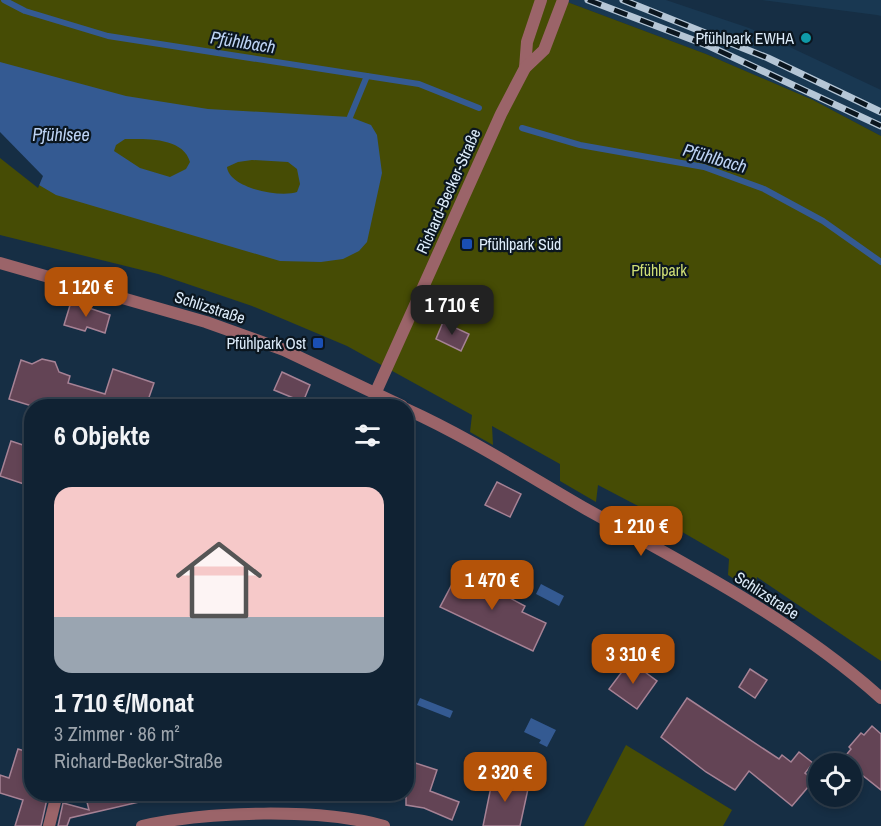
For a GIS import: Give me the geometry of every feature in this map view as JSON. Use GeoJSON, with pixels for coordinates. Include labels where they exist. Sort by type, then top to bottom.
{"type":"FeatureCollection","features":[{"type":"Feature","properties":{"kind":"street","name":"Richard-Becker-Straße"},"geometry":{"type":"LineString","coordinates":[[525,68],[527,42],[540,0]]}},
{"type":"Feature","properties":{"kind":"street","name":"Richard-Becker-Straße"},"geometry":{"type":"LineString","coordinates":[[375,394],[494,128],[525,68],[544,50],[563,0]]}},
{"type":"Feature","properties":{"kind":"street","name":"Schlizstraße"},"geometry":{"type":"LineString","coordinates":[[0,263],[206,322],[284,350],[386,399]]}},
{"type":"Feature","properties":{"kind":"street","name":"Schlizstraße"},"geometry":{"type":"LineString","coordinates":[[414,413],[717,582],[783,624],[862,681],[881,698]]}},
{"type":"Feature","properties":{"kind":"street"},"geometry":{"type":"LineString","coordinates":[[49,826],[55,801]]}},
{"type":"Feature","properties":{"kind":"street"},"geometry":{"type":"LineString","coordinates":[[142,826],[289,813],[384,826]]}},
{"type":"Feature","properties":{"kind":"shaded area"},"geometry":{"type":"Polygon","coordinates":[[[562,0],[666,0],[749,28],[881,90],[881,136],[813,100],[706,54],[562,0]]]}},
{"type":"Feature","properties":{"kind":"shaded area"},"geometry":{"type":"Polygon","coordinates":[[[762,0],[881,0],[881,16],[877,15],[762,0]]]}},
{"type":"Feature","properties":{"kind":"green space","name":"Pfühlpark"},"geometry":{"type":"Polygon","coordinates":[[[0,0],[562,0],[706,54],[813,100],[881,136],[881,661],[757,577],[754,592],[728,575],[729,559],[658,518],[662,538],[643,527],[640,507],[598,485],[596,502],[560,481],[560,464],[492,426],[493,445],[470,432],[472,415],[347,346],[252,306],[158,274],[0,235],[0,0]]]}},
{"type":"Feature","properties":{"kind":"green space"},"geometry":{"type":"Polygon","coordinates":[[[626,745],[732,810],[723,826],[584,826],[626,745]]]}},
{"type":"Feature","properties":{"kind":"water","name":"Pfühlsee"},"geometry":{"type":"Polygon","coordinates":[[[0,62],[126,96],[208,109],[350,117],[371,125],[377,135],[382,173],[367,242],[359,251],[343,259],[321,262],[280,261],[56,195],[39,185],[0,154],[0,62]],[[125,139],[116,145],[114,151],[140,168],[170,177],[186,169],[190,162],[180,148],[172,144],[163,141],[125,139]],[[252,160],[238,162],[227,167],[236,181],[256,190],[279,194],[297,192],[300,184],[297,169],[288,162],[252,160]]]}},
{"type":"Feature","properties":{"kind":"water"},"geometry":{"type":"Polygon","coordinates":[[[541,584],[564,596],[559,606],[536,594],[541,584]]]}},
{"type":"Feature","properties":{"kind":"water"},"geometry":{"type":"Polygon","coordinates":[[[420,698],[453,711],[450,718],[417,705],[420,698]]]}},
{"type":"Feature","properties":{"kind":"water"},"geometry":{"type":"Polygon","coordinates":[[[531,718],[556,730],[547,747],[539,743],[541,740],[524,732],[531,718]]]}},
{"type":"Feature","properties":{"kind":"pier"},"geometry":{"type":"Polygon","coordinates":[[[0,132],[43,176],[38,188],[0,158],[0,132]]]}},
{"type":"Feature","properties":{"kind":"building"},"geometry":{"type":"Polygon","coordinates":[[[71,302],[110,315],[105,333],[87,327],[85,331],[64,325],[71,302]]]}},
{"type":"Feature","properties":{"kind":"building"},"geometry":{"type":"Polygon","coordinates":[[[443,322],[469,334],[461,351],[436,339],[443,322]]]}},
{"type":"Feature","properties":{"kind":"building"},"geometry":{"type":"Polygon","coordinates":[[[42,359],[55,362],[59,372],[70,376],[68,383],[105,394],[113,369],[154,383],[148,399],[24,399],[24,404],[9,399],[21,360],[32,364],[42,359]]]}},
{"type":"Feature","properties":{"kind":"building"},"geometry":{"type":"Polygon","coordinates":[[[282,372],[310,385],[304,399],[296,399],[274,390],[282,372]]]}},
{"type":"Feature","properties":{"kind":"building"},"geometry":{"type":"Polygon","coordinates":[[[11,441],[24,445],[24,484],[0,476],[11,441]]]}},
{"type":"Feature","properties":{"kind":"building"},"geometry":{"type":"Polygon","coordinates":[[[497,482],[521,494],[510,517],[485,505],[497,482]]]}},
{"type":"Feature","properties":{"kind":"building"},"geometry":{"type":"Polygon","coordinates":[[[459,571],[525,606],[522,612],[546,623],[533,651],[440,607],[459,571]]]}},
{"type":"Feature","properties":{"kind":"building"},"geometry":{"type":"Polygon","coordinates":[[[630,661],[657,681],[637,709],[609,689],[630,661]]]}},
{"type":"Feature","properties":{"kind":"building"},"geometry":{"type":"Polygon","coordinates":[[[750,669],[767,680],[755,698],[739,687],[750,669]]]}},
{"type":"Feature","properties":{"kind":"building"},"geometry":{"type":"Polygon","coordinates":[[[687,698],[779,759],[782,755],[791,762],[799,752],[808,759],[808,769],[805,773],[808,775],[808,787],[792,806],[749,771],[735,790],[706,772],[661,737],[687,698]]]}},
{"type":"Feature","properties":{"kind":"building"},"geometry":{"type":"Polygon","coordinates":[[[872,726],[881,734],[881,790],[862,775],[862,753],[848,753],[851,749],[849,747],[861,733],[864,735],[872,726]]]}},
{"type":"Feature","properties":{"kind":"building"},"geometry":{"type":"Polygon","coordinates":[[[18,749],[24,751],[24,801],[47,801],[41,826],[15,826],[23,800],[0,793],[0,775],[9,778],[18,749]]]}},
{"type":"Feature","properties":{"kind":"building"},"geometry":{"type":"Polygon","coordinates":[[[414,763],[437,770],[430,791],[459,802],[452,820],[424,808],[406,805],[406,801],[414,801],[414,763]]]}},
{"type":"Feature","properties":{"kind":"building"},"geometry":{"type":"Polygon","coordinates":[[[494,772],[528,789],[520,826],[483,826],[494,772]]]}},
{"type":"Feature","properties":{"kind":"building"},"geometry":{"type":"Polygon","coordinates":[[[87,801],[144,801],[70,818],[67,826],[58,826],[63,803],[89,810],[87,801]]]}},
{"type":"Feature","properties":{"kind":"waterway","name":"Pfühlbach"},"geometry":{"type":"LineString","coordinates":[[4,0],[25,11],[108,36],[419,84],[479,108]]}},
{"type":"Feature","properties":{"kind":"waterway"},"geometry":{"type":"LineString","coordinates":[[350,117],[367,76]]}},
{"type":"Feature","properties":{"kind":"waterway","name":"Pfühlbach"},"geometry":{"type":"LineString","coordinates":[[522,128],[580,145],[704,167],[764,189],[823,221],[881,262]]}},
{"type":"Feature","properties":{"kind":"railway"},"geometry":{"type":"LineString","coordinates":[[588,0],[709,46],[881,126]]}},
{"type":"Feature","properties":{"kind":"railway"},"geometry":{"type":"LineString","coordinates":[[623,0],[768,58],[881,112]]}},
{"type":"Feature","properties":{"kind":"place","name":"Pfühlpark EWHA"},"geometry":{"type":"Point","coordinates":[806,38]}},
{"type":"Feature","properties":{"kind":"place","name":"Pfühlpark Süd"},"geometry":{"type":"Point","coordinates":[467,244]}},
{"type":"Feature","properties":{"kind":"place","name":"Pfühlpark Ost"},"geometry":{"type":"Point","coordinates":[318,343]}}]}
